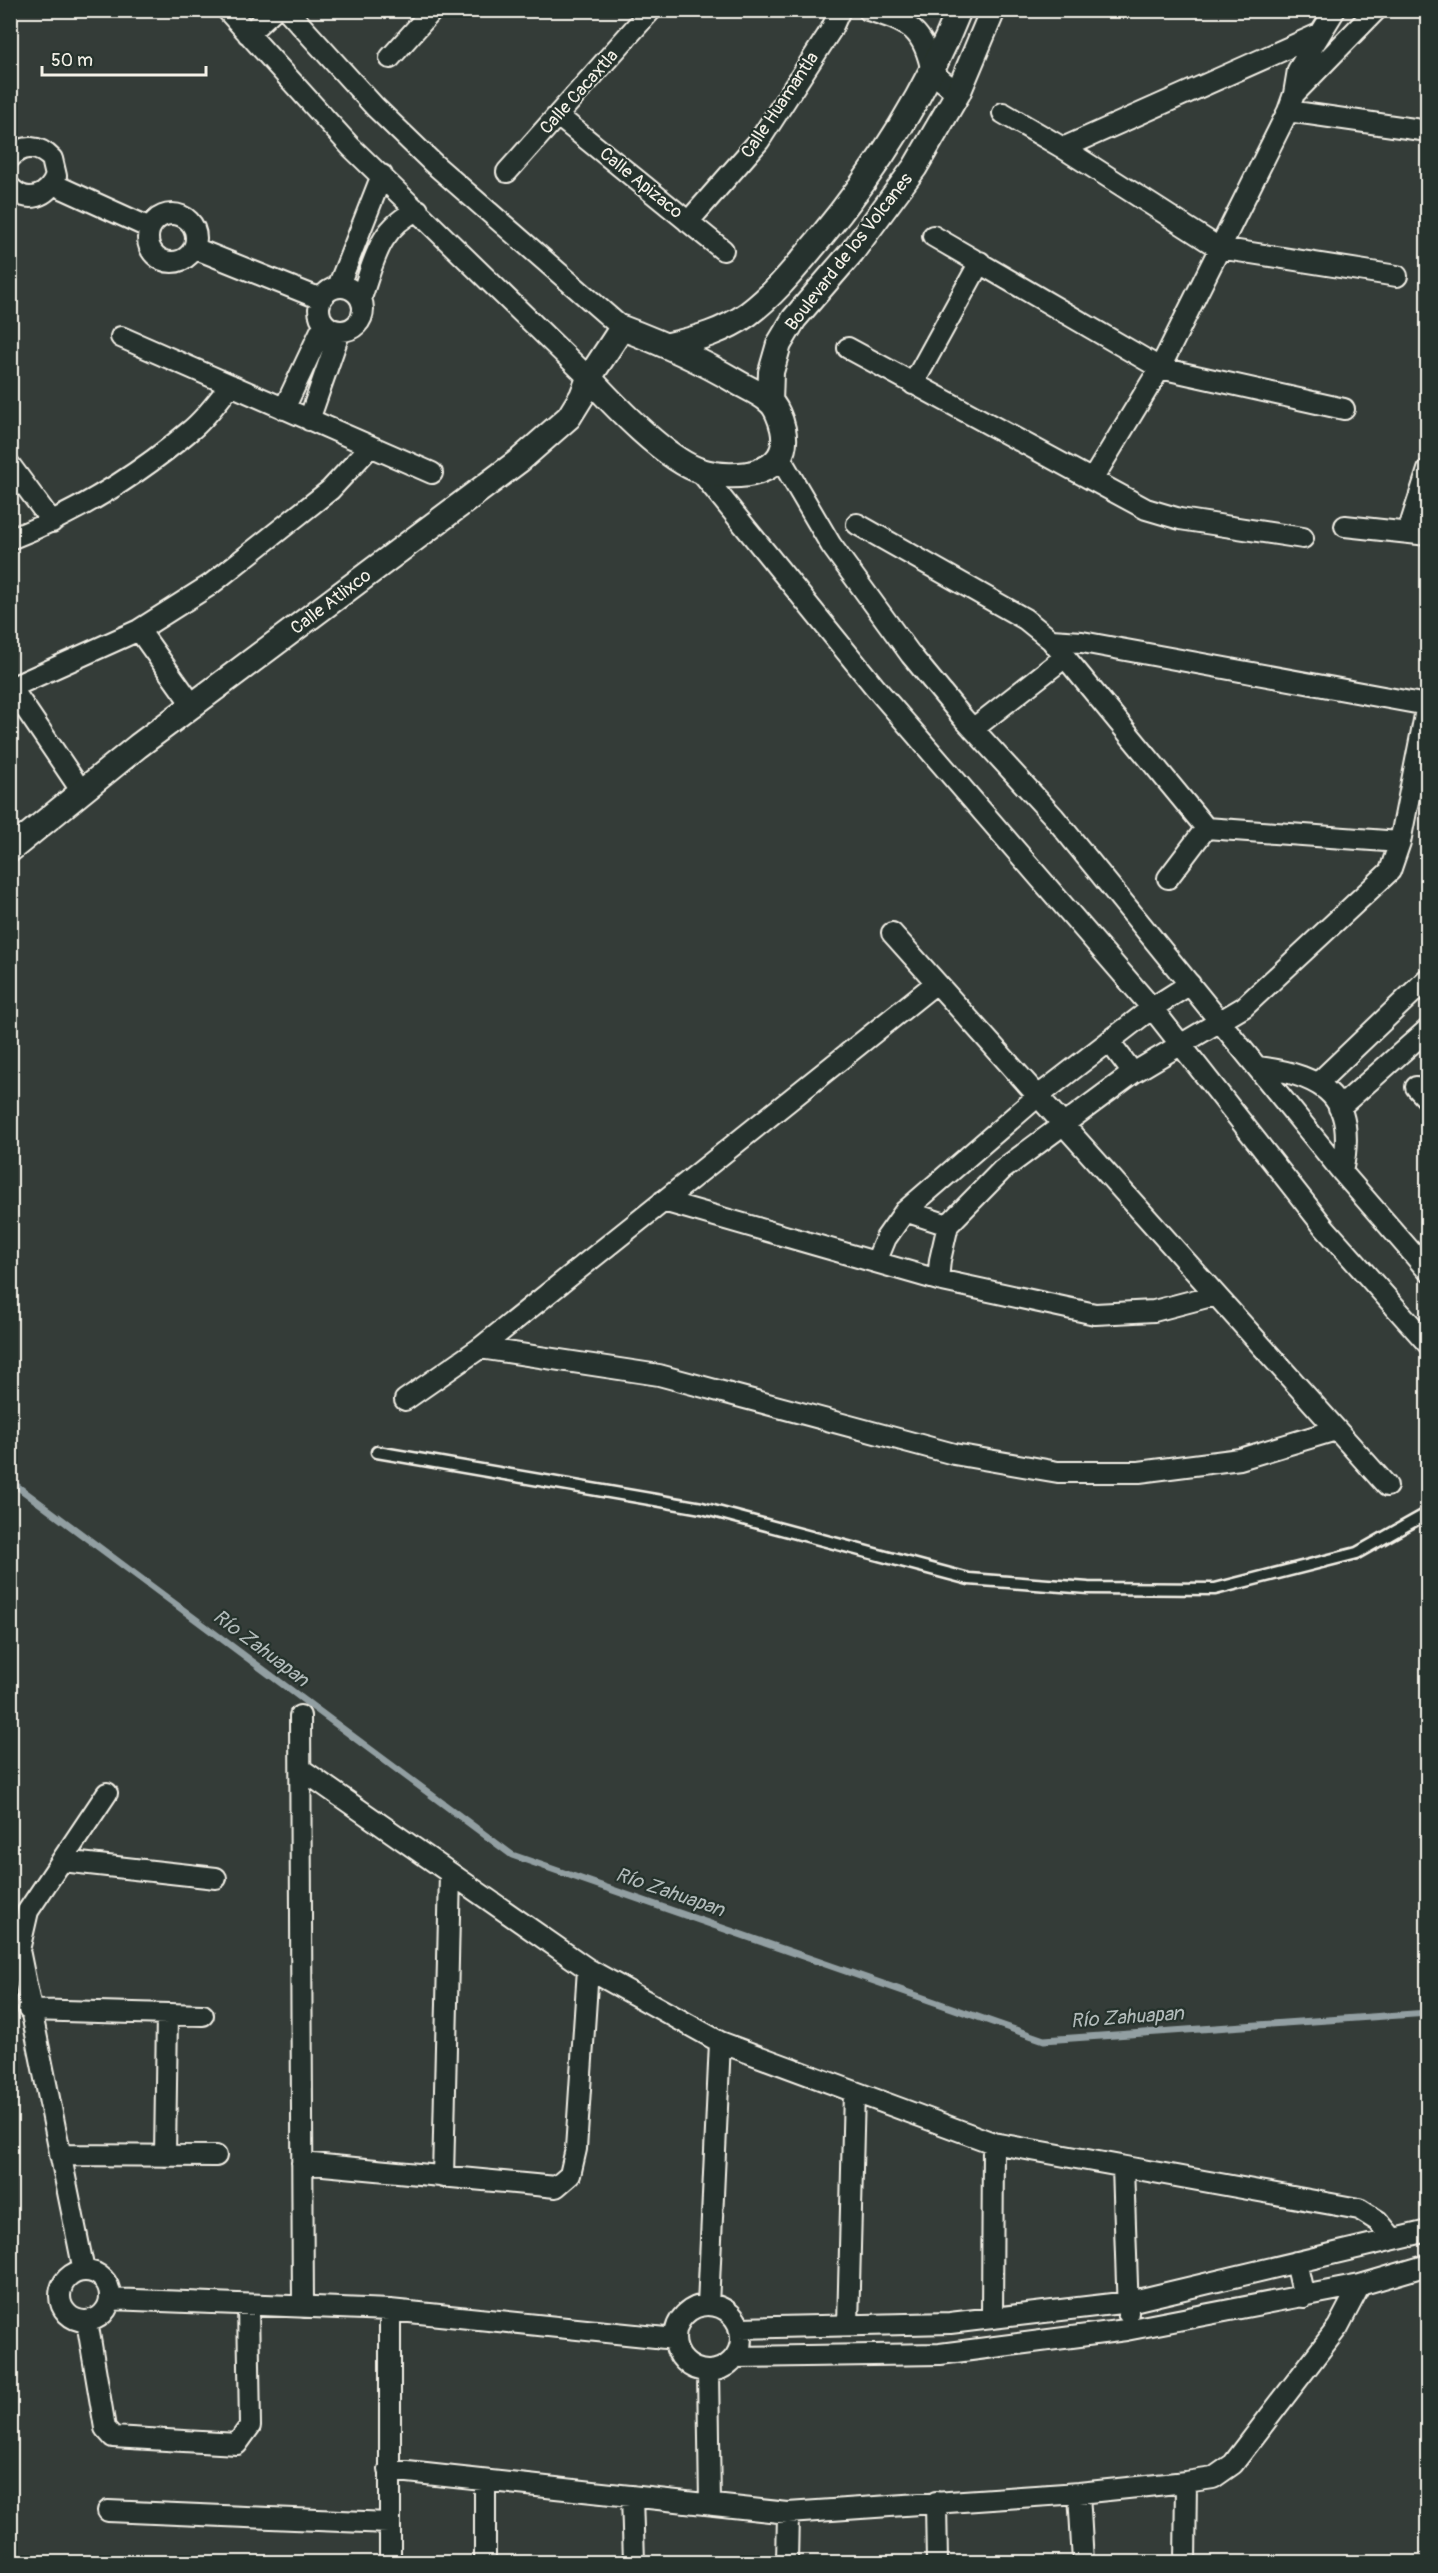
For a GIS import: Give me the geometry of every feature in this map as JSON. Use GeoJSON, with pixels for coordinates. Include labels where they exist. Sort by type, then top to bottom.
{"type":"FeatureCollection","features":[{"type":"Feature","properties":{"kind":"street"},"geometry":{"type":"LineString","coordinates":[[227,10],[351,147],[589,378],[620,412],[669,452],[699,470],[874,686],[1182,1044],[1324,1227],[1428,1344]]}},
{"type":"Feature","properties":{"kind":"street"},"geometry":{"type":"LineString","coordinates":[[248,34],[274,10]]}},
{"type":"Feature","properties":{"kind":"street"},"geometry":{"type":"LineString","coordinates":[[287,10],[375,107],[434,164],[622,328],[669,345],[770,402],[781,422],[785,442],[780,458],[766,469],[743,475],[699,470]]}},
{"type":"Feature","properties":{"kind":"street"},"geometry":{"type":"LineString","coordinates":[[390,58],[433,10]]}},
{"type":"Feature","properties":{"kind":"street","name":"Calle Cacaxtla"},"geometry":{"type":"LineString","coordinates":[[507,172],[651,10]]}},
{"type":"Feature","properties":{"kind":"street","name":"Calle Huamantla"},"geometry":{"type":"LineString","coordinates":[[688,222],[759,141],[831,30],[840,10]]}},
{"type":"Feature","properties":{"kind":"street"},"geometry":{"type":"LineString","coordinates":[[868,10],[911,28],[927,47],[932,73],[958,93]]}},
{"type":"Feature","properties":{"kind":"street","name":"Boulevard de los Volcanes"},"geometry":{"type":"LineString","coordinates":[[669,345],[723,329],[769,297],[826,231],[884,156],[932,73],[959,10]]}},
{"type":"Feature","properties":{"kind":"street","name":"Boulevard de los Volcanes"},"geometry":{"type":"LineString","coordinates":[[770,402],[771,372],[779,344],[794,319],[852,252],[915,167],[958,93],[993,10]]}},
{"type":"Feature","properties":{"kind":"street"},"geometry":{"type":"LineString","coordinates":[[1092,480],[1160,368],[1306,73],[1319,34],[1335,10]]}},
{"type":"Feature","properties":{"kind":"street"},"geometry":{"type":"LineString","coordinates":[[1306,73],[1376,10]]}},
{"type":"Feature","properties":{"kind":"street"},"geometry":{"type":"LineString","coordinates":[[1063,148],[1319,34]]}},
{"type":"Feature","properties":{"kind":"street"},"geometry":{"type":"LineString","coordinates":[[1271,54],[1306,73]]}},
{"type":"Feature","properties":{"kind":"street"},"geometry":{"type":"LineString","coordinates":[[1291,102],[1428,131]]}},
{"type":"Feature","properties":{"kind":"street"},"geometry":{"type":"LineString","coordinates":[[1003,113],[1063,148],[1219,248],[1397,276]]}},
{"type":"Feature","properties":{"kind":"street","name":"Calle Apizaco"},"geometry":{"type":"LineString","coordinates":[[558,116],[723,250]]}},
{"type":"Feature","properties":{"kind":"street"},"geometry":{"type":"LineString","coordinates":[[10,158],[21,149],[30,147],[46,153],[55,167],[53,184],[48,191],[32,197],[23,196],[10,187]]}},
{"type":"Feature","properties":{"kind":"street"},"geometry":{"type":"LineString","coordinates":[[338,287],[382,175]]}},
{"type":"Feature","properties":{"kind":"street"},"geometry":{"type":"LineString","coordinates":[[53,184],[150,228]]}},
{"type":"Feature","properties":{"kind":"street"},"geometry":{"type":"LineString","coordinates":[[361,298],[351,289],[338,287],[331,289],[321,299],[319,312],[332,327],[353,328],[362,318],[361,298],[380,246],[388,232],[401,218],[418,210]]}},
{"type":"Feature","properties":{"kind":"street"},"geometry":{"type":"LineString","coordinates":[[167,214],[182,215],[189,220],[196,233],[194,248],[184,259],[177,262],[162,260],[151,250],[148,235],[150,228],[154,221],[167,214]]}},
{"type":"Feature","properties":{"kind":"street"},"geometry":{"type":"LineString","coordinates":[[826,231],[852,252]]}},
{"type":"Feature","properties":{"kind":"street"},"geometry":{"type":"LineString","coordinates":[[933,236],[1160,368],[1344,409]]}},
{"type":"Feature","properties":{"kind":"street"},"geometry":{"type":"LineString","coordinates":[[194,248],[321,299]]}},
{"type":"Feature","properties":{"kind":"street"},"geometry":{"type":"LineString","coordinates":[[913,384],[980,262]]}},
{"type":"Feature","properties":{"kind":"street"},"geometry":{"type":"LineString","coordinates":[[769,297],[794,319]]}},
{"type":"Feature","properties":{"kind":"street"},"geometry":{"type":"LineString","coordinates":[[284,409],[332,327]]}},
{"type":"Feature","properties":{"kind":"street"},"geometry":{"type":"LineString","coordinates":[[309,420],[332,327]]}},
{"type":"Feature","properties":{"kind":"street","name":"Calle Atlixco"},"geometry":{"type":"LineString","coordinates":[[10,850],[138,747],[520,460],[569,417],[582,396],[589,378],[622,328]]}},
{"type":"Feature","properties":{"kind":"street"},"geometry":{"type":"LineString","coordinates":[[121,338],[432,473]]}},
{"type":"Feature","properties":{"kind":"street"},"geometry":{"type":"LineString","coordinates":[[848,348],[1146,509],[1180,519],[1303,538]]}},
{"type":"Feature","properties":{"kind":"street"},"geometry":{"type":"LineString","coordinates":[[10,539],[52,522],[123,480],[193,429],[231,385]]}},
{"type":"Feature","properties":{"kind":"street"},"geometry":{"type":"LineString","coordinates":[[76,783],[11,688],[140,630],[210,585],[330,489],[370,447]]}},
{"type":"Feature","properties":{"kind":"street"},"geometry":{"type":"LineString","coordinates":[[780,458],[831,545],[911,655],[973,729],[1054,817],[1342,1172],[1428,1271]]}},
{"type":"Feature","properties":{"kind":"street"},"geometry":{"type":"LineString","coordinates":[[10,465],[52,522]]}},
{"type":"Feature","properties":{"kind":"street"},"geometry":{"type":"LineString","coordinates":[[1408,532],[1428,470]]}},
{"type":"Feature","properties":{"kind":"street"},"geometry":{"type":"LineString","coordinates":[[857,524],[1025,619],[1051,640],[1206,828],[1400,842]]}},
{"type":"Feature","properties":{"kind":"street"},"geometry":{"type":"LineString","coordinates":[[1345,526],[1428,535]]}},
{"type":"Feature","properties":{"kind":"street"},"geometry":{"type":"LineString","coordinates":[[140,630],[186,696]]}},
{"type":"Feature","properties":{"kind":"street"},"geometry":{"type":"LineString","coordinates":[[938,1280],[948,1225],[1002,1170],[1064,1127],[1133,1073],[1244,1007],[1266,989],[1390,871],[1400,842],[1427,703],[1082,642],[1051,640]]}},
{"type":"Feature","properties":{"kind":"street"},"geometry":{"type":"LineString","coordinates":[[973,729],[1065,657]]}},
{"type":"Feature","properties":{"kind":"street"},"geometry":{"type":"LineString","coordinates":[[1168,878],[1206,828]]}},
{"type":"Feature","properties":{"kind":"street"},"geometry":{"type":"LineString","coordinates":[[892,933],[1387,1486]]}},
{"type":"Feature","properties":{"kind":"street"},"geometry":{"type":"LineString","coordinates":[[1319,1082],[1428,978]]}},
{"type":"Feature","properties":{"kind":"street"},"geometry":{"type":"LineString","coordinates":[[405,1400],[480,1348],[936,983]]}},
{"type":"Feature","properties":{"kind":"street"},"geometry":{"type":"LineString","coordinates":[[876,1262],[886,1238],[905,1210],[1037,1097],[1152,1008],[1190,984]]}},
{"type":"Feature","properties":{"kind":"street"},"geometry":{"type":"LineString","coordinates":[[1339,1108],[1428,1029]]}},
{"type":"Feature","properties":{"kind":"street"},"geometry":{"type":"LineString","coordinates":[[1109,1041],[1133,1073]]}},
{"type":"Feature","properties":{"kind":"street"},"geometry":{"type":"LineString","coordinates":[[1258,1067],[1305,1076],[1319,1082],[1339,1108],[1347,1132],[1342,1172]]}},
{"type":"Feature","properties":{"kind":"street"},"geometry":{"type":"LineString","coordinates":[[973,1152],[1002,1170]]}},
{"type":"Feature","properties":{"kind":"street"},"geometry":{"type":"LineString","coordinates":[[663,1201],[938,1280],[1095,1314],[1154,1311],[1215,1295]]}},
{"type":"Feature","properties":{"kind":"street"},"geometry":{"type":"LineString","coordinates":[[905,1210],[948,1225]]}},
{"type":"Feature","properties":{"kind":"street"},"geometry":{"type":"LineString","coordinates":[[480,1348],[659,1376],[954,1454],[1058,1472],[1139,1472],[1240,1459],[1336,1430]]}},
{"type":"Feature","properties":{"kind":"street"},"geometry":{"type":"LineString","coordinates":[[300,1716],[303,2307]]}},
{"type":"Feature","properties":{"kind":"street"},"geometry":{"type":"LineString","coordinates":[[301,1769],[588,1969],[720,2042],[993,2144],[1359,2209],[1377,2221],[1393,2239]]}},
{"type":"Feature","properties":{"kind":"street"},"geometry":{"type":"LineString","coordinates":[[84,2271],[19,1950],[28,1911],[107,1792]]}},
{"type":"Feature","properties":{"kind":"street"},"geometry":{"type":"LineString","coordinates":[[62,1861],[216,1878]]}},
{"type":"Feature","properties":{"kind":"street"},"geometry":{"type":"LineString","coordinates":[[443,2177],[450,1873]]}},
{"type":"Feature","properties":{"kind":"street"},"geometry":{"type":"LineString","coordinates":[[302,2163],[556,2187],[570,2175],[576,2148],[588,1969]]}},
{"type":"Feature","properties":{"kind":"street"},"geometry":{"type":"LineString","coordinates":[[30,2010],[202,2015]]}},
{"type":"Feature","properties":{"kind":"street"},"geometry":{"type":"LineString","coordinates":[[165,2156],[167,2014]]}},
{"type":"Feature","properties":{"kind":"street"},"geometry":{"type":"LineString","coordinates":[[708,2306],[720,2042]]}},
{"type":"Feature","properties":{"kind":"street"},"geometry":{"type":"LineString","coordinates":[[848,2325],[854,2092]]}},
{"type":"Feature","properties":{"kind":"street"},"geometry":{"type":"LineString","coordinates":[[992,2318],[993,2144]]}},
{"type":"Feature","properties":{"kind":"street"},"geometry":{"type":"LineString","coordinates":[[60,2155],[216,2156]]}},
{"type":"Feature","properties":{"kind":"street"},"geometry":{"type":"LineString","coordinates":[[1123,2167],[1129,2302],[1126,2330]]}},
{"type":"Feature","properties":{"kind":"street"},"geometry":{"type":"LineString","coordinates":[[739,2328],[950,2323],[1129,2302],[1428,2231]]}},
{"type":"Feature","properties":{"kind":"street"},"geometry":{"type":"LineString","coordinates":[[1296,2262],[1304,2296]]}},
{"type":"Feature","properties":{"kind":"street"},"geometry":{"type":"LineString","coordinates":[[735,2357],[940,2354],[1126,2330],[1360,2284],[1428,2265]]}},
{"type":"Feature","properties":{"kind":"street"},"geometry":{"type":"LineString","coordinates":[[84,2271],[100,2276],[110,2290],[110,2299],[103,2314],[87,2321],[71,2317],[61,2302],[63,2285],[68,2278],[84,2271]]}},
{"type":"Feature","properties":{"kind":"street"},"geometry":{"type":"LineString","coordinates":[[389,2470],[788,2513],[1079,2493],[1213,2478],[1233,2464],[1338,2327],[1360,2284]]}},
{"type":"Feature","properties":{"kind":"street"},"geometry":{"type":"LineString","coordinates":[[110,2299],[390,2310],[675,2339]]}},
{"type":"Feature","properties":{"kind":"street"},"geometry":{"type":"LineString","coordinates":[[87,2321],[105,2428],[113,2437],[237,2444],[250,2426],[248,2305]]}},
{"type":"Feature","properties":{"kind":"street"},"geometry":{"type":"LineString","coordinates":[[708,2306],[727,2312],[739,2328],[739,2348],[735,2357],[728,2364],[708,2371],[689,2365],[681,2358],[675,2339],[677,2328],[689,2312],[708,2306]]}},
{"type":"Feature","properties":{"kind":"street"},"geometry":{"type":"LineString","coordinates":[[390,2310],[388,2523],[390,2562]]}},
{"type":"Feature","properties":{"kind":"street"},"geometry":{"type":"LineString","coordinates":[[940,2354],[950,2323]]}},
{"type":"Feature","properties":{"kind":"street"},"geometry":{"type":"LineString","coordinates":[[708,2371],[710,2504]]}},
{"type":"Feature","properties":{"kind":"street"},"geometry":{"type":"LineString","coordinates":[[485,2481],[485,2562]]}},
{"type":"Feature","properties":{"kind":"street"},"geometry":{"type":"LineString","coordinates":[[1185,2562],[1186,2482]]}},
{"type":"Feature","properties":{"kind":"street"},"geometry":{"type":"LineString","coordinates":[[1079,2493],[1083,2562]]}},
{"type":"Feature","properties":{"kind":"street"},"geometry":{"type":"LineString","coordinates":[[632,2496],[634,2562]]}},
{"type":"Feature","properties":{"kind":"street"},"geometry":{"type":"LineString","coordinates":[[936,2502],[937,2562]]}},
{"type":"Feature","properties":{"kind":"street"},"geometry":{"type":"LineString","coordinates":[[108,2511],[388,2523]]}},
{"type":"Feature","properties":{"kind":"street"},"geometry":{"type":"LineString","coordinates":[[788,2513],[788,2562]]}},
{"type":"Feature","properties":{"kind":"lane"},"geometry":{"type":"LineString","coordinates":[[377,1452],[702,1508],[969,1579],[1088,1588],[1215,1589],[1357,1552],[1428,1513]]}},
{"type":"Feature","properties":{"kind":"waterway","name":"Río Zahuapan"},"geometry":{"type":"LineString","coordinates":[[10,1481],[512,1855],[1044,2040],[1428,2013]]}}]}
